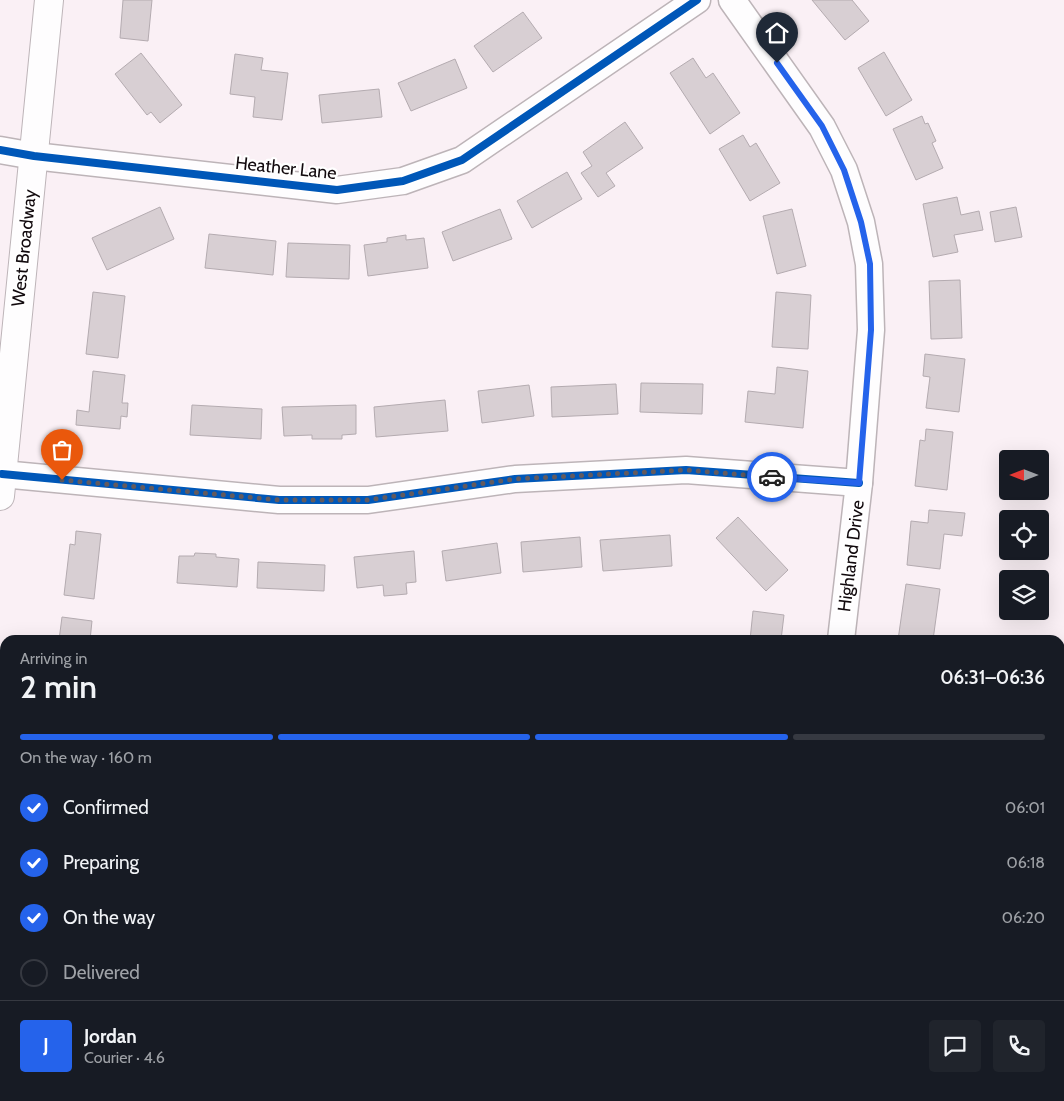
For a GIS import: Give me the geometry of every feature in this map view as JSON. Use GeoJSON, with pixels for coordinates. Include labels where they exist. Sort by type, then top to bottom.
{"type":"FeatureCollection","features":[{"type":"Feature","properties":{"kind":"main road","name":"West Broadway"},"geometry":{"type":"LineString","coordinates":[[1,485],[49,0]]}},
{"type":"Feature","properties":{"kind":"street","name":"Heather Lane"},"geometry":{"type":"LineString","coordinates":[[0,150],[34,156],[338,190],[402,181],[462,160],[697,0]]}},
{"type":"Feature","properties":{"kind":"street","name":"Highland Drive"},"geometry":{"type":"LineString","coordinates":[[732,0],[822,126],[844,170],[861,222],[870,264],[871,330],[859,483],[842,635]]}},
{"type":"Feature","properties":{"kind":"street"},"geometry":{"type":"LineString","coordinates":[[1,485],[279,500],[368,500],[515,479],[686,470],[859,483]]}},
{"type":"Feature","properties":{"kind":"building"},"geometry":{"type":"Polygon","coordinates":[[[123,0],[152,0],[148,41],[120,38],[123,0]]]}},
{"type":"Feature","properties":{"kind":"building"},"geometry":{"type":"Polygon","coordinates":[[[812,0],[852,0],[869,21],[845,40],[812,0]]]}},
{"type":"Feature","properties":{"kind":"building"},"geometry":{"type":"Polygon","coordinates":[[[523,12],[542,38],[493,72],[474,46],[523,12]]]}},
{"type":"Feature","properties":{"kind":"building"},"geometry":{"type":"Polygon","coordinates":[[[884,52],[912,100],[886,116],[858,68],[884,52]]]}},
{"type":"Feature","properties":{"kind":"building"},"geometry":{"type":"Polygon","coordinates":[[[141,53],[182,105],[160,123],[151,112],[147,115],[115,74],[141,53]]]}},
{"type":"Feature","properties":{"kind":"building"},"geometry":{"type":"Polygon","coordinates":[[[235,54],[263,58],[261,70],[288,73],[282,120],[253,117],[255,97],[230,94],[235,54]]]}},
{"type":"Feature","properties":{"kind":"building"},"geometry":{"type":"Polygon","coordinates":[[[693,58],[706,78],[713,73],[740,113],[710,134],[670,73],[693,58]]]}},
{"type":"Feature","properties":{"kind":"building"},"geometry":{"type":"Polygon","coordinates":[[[455,59],[467,88],[411,111],[398,83],[455,59]]]}},
{"type":"Feature","properties":{"kind":"building"},"geometry":{"type":"Polygon","coordinates":[[[379,89],[382,117],[322,123],[319,95],[379,89]]]}},
{"type":"Feature","properties":{"kind":"building"},"geometry":{"type":"Polygon","coordinates":[[[922,116],[925,124],[928,123],[936,141],[932,143],[943,168],[916,180],[893,129],[922,116]]]}},
{"type":"Feature","properties":{"kind":"building"},"geometry":{"type":"Polygon","coordinates":[[[625,122],[643,148],[606,173],[615,186],[598,197],[581,173],[592,166],[583,152],[625,122]]]}},
{"type":"Feature","properties":{"kind":"building"},"geometry":{"type":"Polygon","coordinates":[[[743,135],[750,147],[756,143],[780,183],[750,201],[719,149],[743,135]]]}},
{"type":"Feature","properties":{"kind":"building"},"geometry":{"type":"Polygon","coordinates":[[[567,172],[582,199],[532,228],[517,201],[567,172]]]}},
{"type":"Feature","properties":{"kind":"building"},"geometry":{"type":"Polygon","coordinates":[[[957,197],[961,215],[979,211],[983,230],[954,235],[958,252],[933,257],[923,204],[957,197]]]}},
{"type":"Feature","properties":{"kind":"building"},"geometry":{"type":"Polygon","coordinates":[[[160,207],[174,239],[107,270],[92,238],[160,207]]]}},
{"type":"Feature","properties":{"kind":"building"},"geometry":{"type":"Polygon","coordinates":[[[1016,207],[1022,237],[995,242],[990,212],[1016,207]]]}},
{"type":"Feature","properties":{"kind":"building"},"geometry":{"type":"Polygon","coordinates":[[[500,209],[512,239],[453,261],[442,232],[500,209]]]}},
{"type":"Feature","properties":{"kind":"building"},"geometry":{"type":"Polygon","coordinates":[[[792,209],[806,266],[777,274],[763,216],[792,209]]]}},
{"type":"Feature","properties":{"kind":"building"},"geometry":{"type":"Polygon","coordinates":[[[209,234],[276,241],[273,275],[205,268],[209,234]]]}},
{"type":"Feature","properties":{"kind":"building"},"geometry":{"type":"Polygon","coordinates":[[[406,235],[406,240],[424,238],[428,268],[368,276],[364,245],[387,242],[387,238],[406,235]]]}},
{"type":"Feature","properties":{"kind":"building"},"geometry":{"type":"Polygon","coordinates":[[[288,243],[350,245],[349,279],[286,277],[288,243]]]}},
{"type":"Feature","properties":{"kind":"building"},"geometry":{"type":"Polygon","coordinates":[[[960,280],[962,338],[931,339],[929,281],[960,280]]]}},
{"type":"Feature","properties":{"kind":"building"},"geometry":{"type":"Polygon","coordinates":[[[93,292],[125,296],[118,358],[86,354],[93,292]]]}},
{"type":"Feature","properties":{"kind":"building"},"geometry":{"type":"Polygon","coordinates":[[[776,292],[811,295],[808,349],[772,347],[776,292]]]}},
{"type":"Feature","properties":{"kind":"building"},"geometry":{"type":"Polygon","coordinates":[[[925,354],[965,359],[959,412],[926,408],[930,377],[923,376],[925,354]]]}},
{"type":"Feature","properties":{"kind":"building"},"geometry":{"type":"Polygon","coordinates":[[[777,367],[808,371],[803,428],[745,422],[748,391],[775,394],[777,367]]]}},
{"type":"Feature","properties":{"kind":"building"},"geometry":{"type":"Polygon","coordinates":[[[93,371],[125,375],[122,403],[128,403],[127,417],[121,416],[120,429],[76,425],[77,410],[89,412],[93,371]]]}},
{"type":"Feature","properties":{"kind":"building"},"geometry":{"type":"Polygon","coordinates":[[[641,383],[703,384],[702,414],[640,412],[641,383]]]}},
{"type":"Feature","properties":{"kind":"building"},"geometry":{"type":"Polygon","coordinates":[[[616,384],[618,414],[552,417],[551,387],[616,384]]]}},
{"type":"Feature","properties":{"kind":"building"},"geometry":{"type":"Polygon","coordinates":[[[529,385],[534,416],[482,423],[478,391],[529,385]]]}},
{"type":"Feature","properties":{"kind":"building"},"geometry":{"type":"Polygon","coordinates":[[[445,400],[448,431],[376,437],[374,407],[445,400]]]}},
{"type":"Feature","properties":{"kind":"building"},"geometry":{"type":"Polygon","coordinates":[[[192,405],[262,409],[261,439],[190,435],[192,405]]]}},
{"type":"Feature","properties":{"kind":"building"},"geometry":{"type":"Polygon","coordinates":[[[356,405],[356,434],[342,435],[342,439],[312,439],[312,435],[284,436],[282,407],[356,405]]]}},
{"type":"Feature","properties":{"kind":"building"},"geometry":{"type":"Polygon","coordinates":[[[926,429],[953,432],[947,490],[915,486],[920,440],[925,441],[926,429]]]}},
{"type":"Feature","properties":{"kind":"building"},"geometry":{"type":"Polygon","coordinates":[[[929,510],[965,513],[962,536],[944,534],[940,569],[907,565],[911,521],[928,523],[929,510]]]}},
{"type":"Feature","properties":{"kind":"building"},"geometry":{"type":"Polygon","coordinates":[[[738,517],[788,570],[766,591],[716,538],[738,517]]]}},
{"type":"Feature","properties":{"kind":"building"},"geometry":{"type":"Polygon","coordinates":[[[76,531],[101,534],[94,599],[64,595],[70,544],[75,545],[76,531]]]}},
{"type":"Feature","properties":{"kind":"building"},"geometry":{"type":"Polygon","coordinates":[[[670,535],[672,566],[603,571],[600,540],[670,535]]]}},
{"type":"Feature","properties":{"kind":"building"},"geometry":{"type":"Polygon","coordinates":[[[580,537],[582,567],[523,572],[521,542],[580,537]]]}},
{"type":"Feature","properties":{"kind":"building"},"geometry":{"type":"Polygon","coordinates":[[[497,543],[501,573],[446,581],[442,551],[497,543]]]}},
{"type":"Feature","properties":{"kind":"building"},"geometry":{"type":"Polygon","coordinates":[[[414,551],[416,582],[406,583],[407,594],[384,596],[383,585],[357,588],[354,557],[414,551]]]}},
{"type":"Feature","properties":{"kind":"building"},"geometry":{"type":"Polygon","coordinates":[[[195,553],[216,554],[216,557],[239,559],[237,587],[177,583],[179,556],[194,556],[195,553]]]}},
{"type":"Feature","properties":{"kind":"building"},"geometry":{"type":"Polygon","coordinates":[[[258,562],[325,565],[324,591],[257,588],[258,562]]]}},
{"type":"Feature","properties":{"kind":"building"},"geometry":{"type":"Polygon","coordinates":[[[906,584],[940,589],[934,635],[899,635],[906,584]]]}},
{"type":"Feature","properties":{"kind":"building"},"geometry":{"type":"Polygon","coordinates":[[[753,611],[784,615],[782,635],[751,635],[753,611]]]}},
{"type":"Feature","properties":{"kind":"building"},"geometry":{"type":"Polygon","coordinates":[[[62,617],[92,621],[91,635],[60,635],[62,617]]]}},
{"type":"Feature","properties":{"kind":"cycle path"},"geometry":{"type":"LineString","coordinates":[[0,150],[34,156],[337,190],[403,181],[462,160],[697,0]]}},
{"type":"Feature","properties":{"kind":"cycle path"},"geometry":{"type":"LineString","coordinates":[[2,474],[279,500],[368,500],[515,479],[686,470],[859,483]]}},
{"type":"Feature","properties":{"kind":"way so far"},"geometry":{"type":"LineString","coordinates":[[62,480],[279,500],[368,500],[515,479],[686,470],[772,477]]}},
{"type":"Feature","properties":{"kind":"route"},"geometry":{"type":"LineString","coordinates":[[772,477],[859,483],[872,315],[870,264],[861,222],[844,170],[822,126],[777,63]]}}]}
